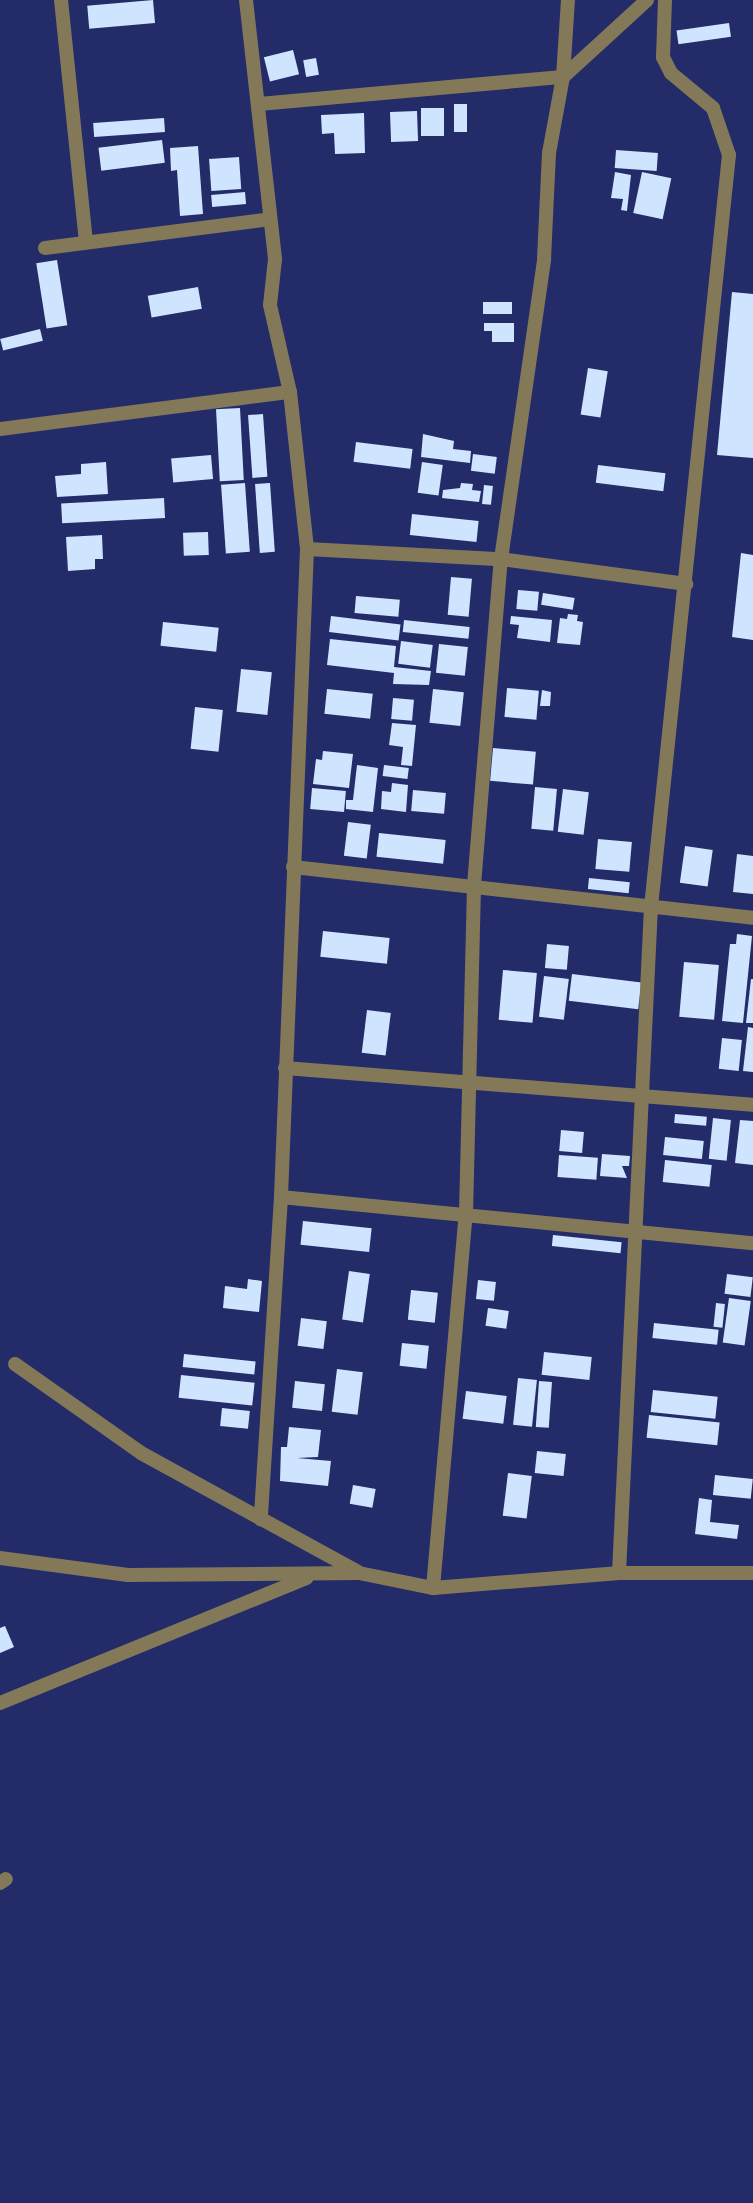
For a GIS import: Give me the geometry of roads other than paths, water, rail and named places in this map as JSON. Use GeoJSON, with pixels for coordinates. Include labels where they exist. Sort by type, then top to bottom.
{"type":"FeatureCollection","features":[{"type":"Feature","properties":{"kind":"street"},"geometry":{"type":"LineString","coordinates":[[61,0],[86,242]]}},
{"type":"Feature","properties":{"kind":"street"},"geometry":{"type":"LineString","coordinates":[[246,0],[275,259],[270,305],[290,392],[307,549],[281,1198],[261,1519]]}},
{"type":"Feature","properties":{"kind":"street"},"geometry":{"type":"LineString","coordinates":[[433,1588],[466,1214],[472,1082],[474,885],[501,559],[544,259],[549,153],[563,76],[568,0]]}},
{"type":"Feature","properties":{"kind":"street"},"geometry":{"type":"LineString","coordinates":[[259,104],[563,76],[647,0]]}},
{"type":"Feature","properties":{"kind":"street"},"geometry":{"type":"LineString","coordinates":[[619,1573],[651,907],[729,155],[713,108],[671,73],[663,57],[665,0]]}},
{"type":"Feature","properties":{"kind":"street"},"geometry":{"type":"LineString","coordinates":[[45,248],[271,219]]}},
{"type":"Feature","properties":{"kind":"street"},"geometry":{"type":"LineString","coordinates":[[0,429],[290,392]]}},
{"type":"Feature","properties":{"kind":"street"},"geometry":{"type":"LineString","coordinates":[[307,549],[501,559],[685,584]]}},
{"type":"Feature","properties":{"kind":"street"},"geometry":{"type":"LineString","coordinates":[[293,867],[753,918]]}},
{"type":"Feature","properties":{"kind":"street"},"geometry":{"type":"LineString","coordinates":[[285,1068],[642,1094],[753,1105]]}},
{"type":"Feature","properties":{"kind":"street"},"geometry":{"type":"LineString","coordinates":[[281,1198],[637,1229],[753,1243]]}},
{"type":"Feature","properties":{"kind":"street"},"geometry":{"type":"LineString","coordinates":[[15,1364],[141,1453],[359,1573]]}},
{"type":"Feature","properties":{"kind":"street"},"geometry":{"type":"LineString","coordinates":[[0,1558],[128,1576],[359,1573],[433,1588],[619,1573],[753,1573]]}},
{"type":"Feature","properties":{"kind":"street"},"geometry":{"type":"LineString","coordinates":[[0,1703],[318,1574]]}}]}
